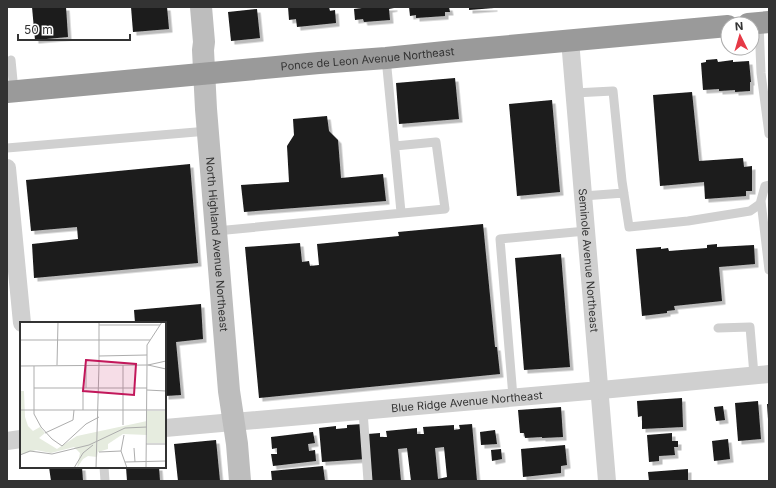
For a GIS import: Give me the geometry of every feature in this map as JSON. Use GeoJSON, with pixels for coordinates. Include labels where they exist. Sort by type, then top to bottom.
{"type":"FeatureCollection","features":[{"type":"Feature","properties":{"kind":"highway","name":"Ponce de Leon Avenue Northeast"},"geometry":{"type":"LineString","coordinates":[[10,92],[720,27]]}},
{"type":"Feature","properties":{"kind":"main road","name":"North Highland Avenue Northeast"},"geometry":{"type":"LineString","coordinates":[[201,7],[208,131],[229,391],[237,444],[240,481]]}},
{"type":"Feature","properties":{"kind":"street","name":"Seminole Avenue Northeast"},"geometry":{"type":"LineString","coordinates":[[570,40],[607,481]]}},
{"type":"Feature","properties":{"kind":"street"},"geometry":{"type":"LineString","coordinates":[[7,168],[12,271],[22,322]]}},
{"type":"Feature","properties":{"kind":"street","name":"Blue Ridge Avenue Northeast"},"geometry":{"type":"LineString","coordinates":[[166,428],[599,390],[762,374]]}},
{"type":"Feature","properties":{"kind":"street"},"geometry":{"type":"LineString","coordinates":[[7,440],[20,439]]}},
{"type":"Feature","properties":{"kind":"lane"},"geometry":{"type":"LineString","coordinates":[[760,56],[769,134]]}},
{"type":"Feature","properties":{"kind":"lane"},"geometry":{"type":"LineString","coordinates":[[386,58],[401,212]]}},
{"type":"Feature","properties":{"kind":"lane"},"geometry":{"type":"LineString","coordinates":[[10,92],[11,60]]}},
{"type":"Feature","properties":{"kind":"lane"},"geometry":{"type":"LineString","coordinates":[[574,94],[613,91],[629,227],[688,221],[750,212],[761,202]]}},
{"type":"Feature","properties":{"kind":"lane"},"geometry":{"type":"LineString","coordinates":[[7,148],[208,131]]}},
{"type":"Feature","properties":{"kind":"lane"},"geometry":{"type":"LineString","coordinates":[[216,231],[401,212],[445,209],[436,142],[395,146]]}},
{"type":"Feature","properties":{"kind":"lane"},"geometry":{"type":"LineString","coordinates":[[769,185],[765,186],[761,202],[769,270]]}},
{"type":"Feature","properties":{"kind":"lane"},"geometry":{"type":"LineString","coordinates":[[583,196],[624,193]]}},
{"type":"Feature","properties":{"kind":"lane"},"geometry":{"type":"LineString","coordinates":[[513,397],[500,239],[586,231]]}},
{"type":"Feature","properties":{"kind":"lane"},"geometry":{"type":"LineString","coordinates":[[718,328],[750,327],[762,374]]}},
{"type":"Feature","properties":{"kind":"lane"},"geometry":{"type":"LineString","coordinates":[[363,411],[368,481]]}},
{"type":"Feature","properties":{"kind":"lane"},"geometry":{"type":"LineString","coordinates":[[104,468],[105,481]]}},
{"type":"Feature","properties":{"kind":"building"},"geometry":{"type":"Polygon","coordinates":[[[32,7],[66,7],[68,37],[35,40],[32,7]]]}},
{"type":"Feature","properties":{"kind":"building"},"geometry":{"type":"Polygon","coordinates":[[[131,7],[167,7],[169,29],[133,32],[131,7]]]}},
{"type":"Feature","properties":{"kind":"building"},"geometry":{"type":"Polygon","coordinates":[[[288,7],[329,7],[330,11],[335,10],[336,23],[297,27],[296,19],[289,20],[288,7]]]}},
{"type":"Feature","properties":{"kind":"building"},"geometry":{"type":"Polygon","coordinates":[[[362,7],[394,8],[389,9],[390,20],[364,22],[363,19],[355,20],[354,9],[362,7]]]}},
{"type":"Feature","properties":{"kind":"building"},"geometry":{"type":"Polygon","coordinates":[[[409,7],[449,7],[450,12],[445,12],[445,16],[416,18],[416,15],[410,16],[409,7]]]}},
{"type":"Feature","properties":{"kind":"building"},"geometry":{"type":"Polygon","coordinates":[[[469,7],[494,7],[494,8],[469,10],[469,7]]]}},
{"type":"Feature","properties":{"kind":"building"},"geometry":{"type":"Polygon","coordinates":[[[257,9],[260,38],[231,41],[228,12],[257,9]]]}},
{"type":"Feature","properties":{"kind":"building"},"geometry":{"type":"Polygon","coordinates":[[[717,59],[718,62],[733,60],[733,62],[749,61],[751,82],[750,91],[719,91],[719,89],[703,90],[701,63],[706,62],[706,60],[717,59]]]}},
{"type":"Feature","properties":{"kind":"building"},"geometry":{"type":"Polygon","coordinates":[[[455,78],[459,119],[399,124],[396,83],[455,78]]]}},
{"type":"Feature","properties":{"kind":"building"},"geometry":{"type":"Polygon","coordinates":[[[692,92],[699,161],[743,158],[744,167],[752,166],[752,191],[746,191],[746,196],[705,199],[704,182],[660,186],[653,95],[692,92]]]}},
{"type":"Feature","properties":{"kind":"building"},"geometry":{"type":"Polygon","coordinates":[[[552,100],[560,192],[517,196],[509,104],[552,100]]]}},
{"type":"Feature","properties":{"kind":"building"},"geometry":{"type":"Polygon","coordinates":[[[327,116],[329,131],[338,140],[341,178],[383,174],[386,201],[244,212],[241,185],[289,182],[287,146],[294,135],[293,119],[327,116]]]}},
{"type":"Feature","properties":{"kind":"building"},"geometry":{"type":"Polygon","coordinates":[[[190,164],[198,263],[34,278],[32,244],[78,239],[77,227],[31,231],[26,180],[190,164]]]}},
{"type":"Feature","properties":{"kind":"building"},"geometry":{"type":"Polygon","coordinates":[[[483,224],[495,347],[497,347],[500,374],[259,398],[245,247],[300,243],[302,262],[309,261],[310,266],[319,265],[317,244],[399,236],[398,232],[483,224]]]}},
{"type":"Feature","properties":{"kind":"building"},"geometry":{"type":"Polygon","coordinates":[[[717,244],[717,247],[754,245],[755,264],[719,267],[722,301],[674,306],[675,310],[667,311],[667,313],[642,316],[636,249],[661,247],[661,249],[668,248],[669,251],[707,248],[707,245],[717,244]]]}},
{"type":"Feature","properties":{"kind":"building"},"geometry":{"type":"Polygon","coordinates":[[[561,254],[570,367],[524,370],[515,258],[561,254]]]}},
{"type":"Feature","properties":{"kind":"building"},"geometry":{"type":"Polygon","coordinates":[[[201,304],[203,339],[176,342],[181,395],[166,396],[166,322],[135,322],[134,310],[201,304]]]}},
{"type":"Feature","properties":{"kind":"building"},"geometry":{"type":"Polygon","coordinates":[[[682,398],[683,427],[642,429],[642,416],[638,417],[637,401],[682,398]]]}},
{"type":"Feature","properties":{"kind":"building"},"geometry":{"type":"Polygon","coordinates":[[[758,401],[761,439],[738,441],[735,403],[758,401]]]}},
{"type":"Feature","properties":{"kind":"building"},"geometry":{"type":"Polygon","coordinates":[[[767,404],[769,404],[769,419],[768,419],[767,404]]]}},
{"type":"Feature","properties":{"kind":"building"},"geometry":{"type":"Polygon","coordinates":[[[723,406],[725,420],[716,421],[714,407],[723,406]]]}},
{"type":"Feature","properties":{"kind":"building"},"geometry":{"type":"Polygon","coordinates":[[[561,407],[563,437],[525,438],[524,433],[520,433],[518,410],[561,407]]]}},
{"type":"Feature","properties":{"kind":"building"},"geometry":{"type":"Polygon","coordinates":[[[363,424],[366,459],[322,462],[319,428],[336,426],[336,429],[347,428],[347,425],[363,424]]]}},
{"type":"Feature","properties":{"kind":"building"},"geometry":{"type":"Polygon","coordinates":[[[472,424],[477,481],[411,481],[407,448],[398,449],[401,481],[372,481],[368,434],[380,433],[380,437],[387,437],[386,431],[417,428],[417,434],[424,434],[423,427],[454,425],[454,430],[460,429],[459,425],[472,424]],[[444,447],[435,448],[438,479],[447,477],[444,447]]]}},
{"type":"Feature","properties":{"kind":"building"},"geometry":{"type":"Polygon","coordinates":[[[495,430],[497,444],[481,445],[480,432],[495,430]]]}},
{"type":"Feature","properties":{"kind":"building"},"geometry":{"type":"Polygon","coordinates":[[[313,432],[315,443],[308,444],[309,451],[315,450],[316,461],[273,466],[271,454],[277,454],[277,448],[272,449],[271,437],[313,432]]]}},
{"type":"Feature","properties":{"kind":"building"},"geometry":{"type":"Polygon","coordinates":[[[672,433],[672,441],[678,441],[678,447],[674,447],[675,455],[659,456],[659,461],[649,462],[647,435],[672,433]]]}},
{"type":"Feature","properties":{"kind":"building"},"geometry":{"type":"Polygon","coordinates":[[[728,439],[730,459],[714,461],[712,441],[728,439]]]}},
{"type":"Feature","properties":{"kind":"building"},"geometry":{"type":"Polygon","coordinates":[[[216,440],[220,481],[178,481],[174,444],[216,440]]]}},
{"type":"Feature","properties":{"kind":"building"},"geometry":{"type":"Polygon","coordinates":[[[565,445],[567,465],[561,466],[561,473],[523,477],[521,449],[565,445]]]}},
{"type":"Feature","properties":{"kind":"building"},"geometry":{"type":"Polygon","coordinates":[[[501,449],[502,459],[492,461],[491,450],[501,449]]]}},
{"type":"Feature","properties":{"kind":"building"},"geometry":{"type":"Polygon","coordinates":[[[323,466],[325,481],[272,481],[271,471],[323,466]]]}},
{"type":"Feature","properties":{"kind":"building"},"geometry":{"type":"Polygon","coordinates":[[[49,468],[82,468],[83,481],[51,481],[49,468]]]}},
{"type":"Feature","properties":{"kind":"building"},"geometry":{"type":"Polygon","coordinates":[[[126,468],[159,468],[160,481],[127,481],[126,468]]]}},
{"type":"Feature","properties":{"kind":"building"},"geometry":{"type":"Polygon","coordinates":[[[688,469],[688,481],[649,481],[648,472],[688,469]]]}}]}
